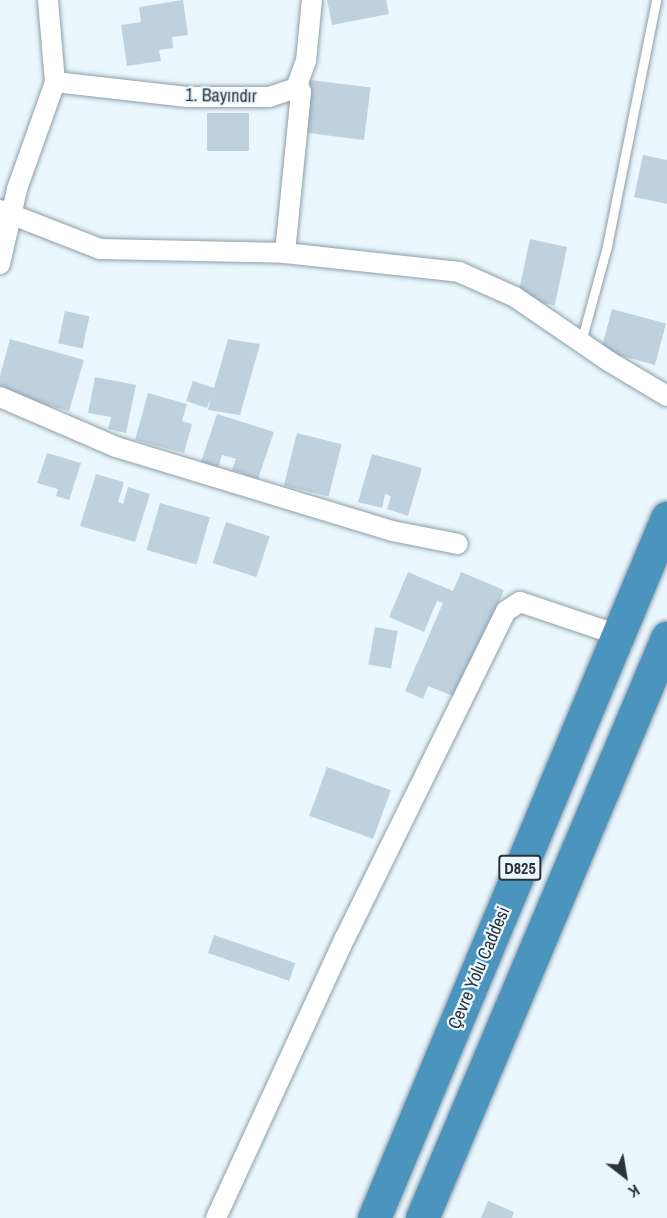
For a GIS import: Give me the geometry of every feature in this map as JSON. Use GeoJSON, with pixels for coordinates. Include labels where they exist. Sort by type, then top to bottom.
{"type":"FeatureCollection","features":[{"type":"Feature","properties":{"kind":"highway","name":"Çevre Yolu Caddesi"},"geometry":{"type":"LineString","coordinates":[[374,1218],[667,518]]}},
{"type":"Feature","properties":{"kind":"highway","name":"D825"},"geometry":{"type":"LineString","coordinates":[[422,1218],[667,638]]}},
{"type":"Feature","properties":{"kind":"street"},"geometry":{"type":"LineString","coordinates":[[0,264],[6,211],[17,189],[55,82],[48,0]]}},
{"type":"Feature","properties":{"kind":"street"},"geometry":{"type":"LineString","coordinates":[[285,253],[301,92],[298,84],[306,61],[312,0]]}},
{"type":"Feature","properties":{"kind":"street","name":"1. Bayındır"},"geometry":{"type":"LineString","coordinates":[[55,82],[187,97],[269,97],[296,88],[298,84]]}},
{"type":"Feature","properties":{"kind":"street"},"geometry":{"type":"LineString","coordinates":[[6,211],[100,249],[285,253],[459,272],[515,297],[667,396]]}},
{"type":"Feature","properties":{"kind":"street"},"geometry":{"type":"LineString","coordinates":[[0,398],[116,447],[392,531],[458,544]]}},
{"type":"Feature","properties":{"kind":"street"},"geometry":{"type":"LineString","coordinates":[[216,1218],[345,938],[506,611],[520,602],[618,635]]}},
{"type":"Feature","properties":{"kind":"lane"},"geometry":{"type":"LineString","coordinates":[[581,342],[607,246],[656,0]]}},
{"type":"Feature","properties":{"kind":"building"},"geometry":{"type":"Polygon","coordinates":[[[183,0],[188,35],[172,37],[173,48],[159,50],[161,61],[127,66],[121,25],[141,22],[139,7],[183,0]]]}},
{"type":"Feature","properties":{"kind":"building"},"geometry":{"type":"Polygon","coordinates":[[[327,0],[386,0],[389,14],[332,25],[327,0]]]}},
{"type":"Feature","properties":{"kind":"building"},"geometry":{"type":"Polygon","coordinates":[[[310,80],[371,87],[364,140],[304,133],[310,80]]]}},
{"type":"Feature","properties":{"kind":"building"},"geometry":{"type":"Polygon","coordinates":[[[207,113],[249,113],[249,151],[207,151],[207,113]]]}},
{"type":"Feature","properties":{"kind":"building"},"geometry":{"type":"Polygon","coordinates":[[[643,155],[667,160],[667,204],[634,197],[643,155]]]}},
{"type":"Feature","properties":{"kind":"building"},"geometry":{"type":"Polygon","coordinates":[[[530,239],[567,247],[555,306],[518,298],[530,239]]]}},
{"type":"Feature","properties":{"kind":"building"},"geometry":{"type":"Polygon","coordinates":[[[612,309],[666,323],[655,365],[601,351],[612,309]]]}},
{"type":"Feature","properties":{"kind":"building"},"geometry":{"type":"Polygon","coordinates":[[[65,311],[89,316],[83,348],[58,343],[65,311]]]}},
{"type":"Feature","properties":{"kind":"building"},"geometry":{"type":"Polygon","coordinates":[[[10,339],[84,360],[69,411],[0,392],[0,376],[10,339]]]}},
{"type":"Feature","properties":{"kind":"building"},"geometry":{"type":"Polygon","coordinates":[[[228,339],[260,344],[240,415],[208,410],[211,397],[207,408],[186,401],[193,381],[214,388],[228,339]]]}},
{"type":"Feature","properties":{"kind":"building"},"geometry":{"type":"Polygon","coordinates":[[[95,377],[136,385],[126,433],[108,429],[111,417],[88,413],[95,377]]]}},
{"type":"Feature","properties":{"kind":"building"},"geometry":{"type":"Polygon","coordinates":[[[148,393],[187,404],[182,421],[192,424],[184,453],[135,440],[148,393]]]}},
{"type":"Feature","properties":{"kind":"building"},"geometry":{"type":"Polygon","coordinates":[[[217,414],[274,432],[258,479],[232,470],[236,459],[222,455],[218,468],[201,462],[217,414]]]}},
{"type":"Feature","properties":{"kind":"building"},"geometry":{"type":"Polygon","coordinates":[[[297,433],[342,444],[329,497],[284,485],[297,433]]]}},
{"type":"Feature","properties":{"kind":"building"},"geometry":{"type":"Polygon","coordinates":[[[47,453],[81,463],[69,500],[56,496],[58,489],[37,483],[47,453]]]}},
{"type":"Feature","properties":{"kind":"building"},"geometry":{"type":"Polygon","coordinates":[[[372,454],[422,468],[408,516],[387,509],[391,496],[385,494],[382,508],[358,502],[372,454]]]}},
{"type":"Feature","properties":{"kind":"building"},"geometry":{"type":"Polygon","coordinates":[[[96,474],[124,482],[118,502],[123,504],[128,487],[150,494],[135,542],[80,526],[96,474]]]}},
{"type":"Feature","properties":{"kind":"building"},"geometry":{"type":"Polygon","coordinates":[[[160,503],[210,517],[196,564],[146,550],[160,503]]]}},
{"type":"Feature","properties":{"kind":"building"},"geometry":{"type":"Polygon","coordinates":[[[226,522],[270,536],[256,577],[213,563],[226,522]]]}},
{"type":"Feature","properties":{"kind":"building"},"geometry":{"type":"Polygon","coordinates":[[[408,572],[453,591],[461,572],[504,590],[458,698],[428,686],[423,699],[405,691],[443,603],[437,601],[424,632],[389,617],[408,572]]]}},
{"type":"Feature","properties":{"kind":"building"},"geometry":{"type":"Polygon","coordinates":[[[375,627],[398,631],[391,668],[368,664],[375,627]]]}},
{"type":"Feature","properties":{"kind":"building"},"geometry":{"type":"Polygon","coordinates":[[[327,767],[391,790],[373,839],[309,816],[327,767]]]}},
{"type":"Feature","properties":{"kind":"building"},"geometry":{"type":"Polygon","coordinates":[[[214,935],[295,963],[289,981],[208,953],[214,935]]]}},
{"type":"Feature","properties":{"kind":"building"},"geometry":{"type":"Polygon","coordinates":[[[488,1201],[514,1212],[512,1218],[481,1218],[488,1201]]]}}]}
